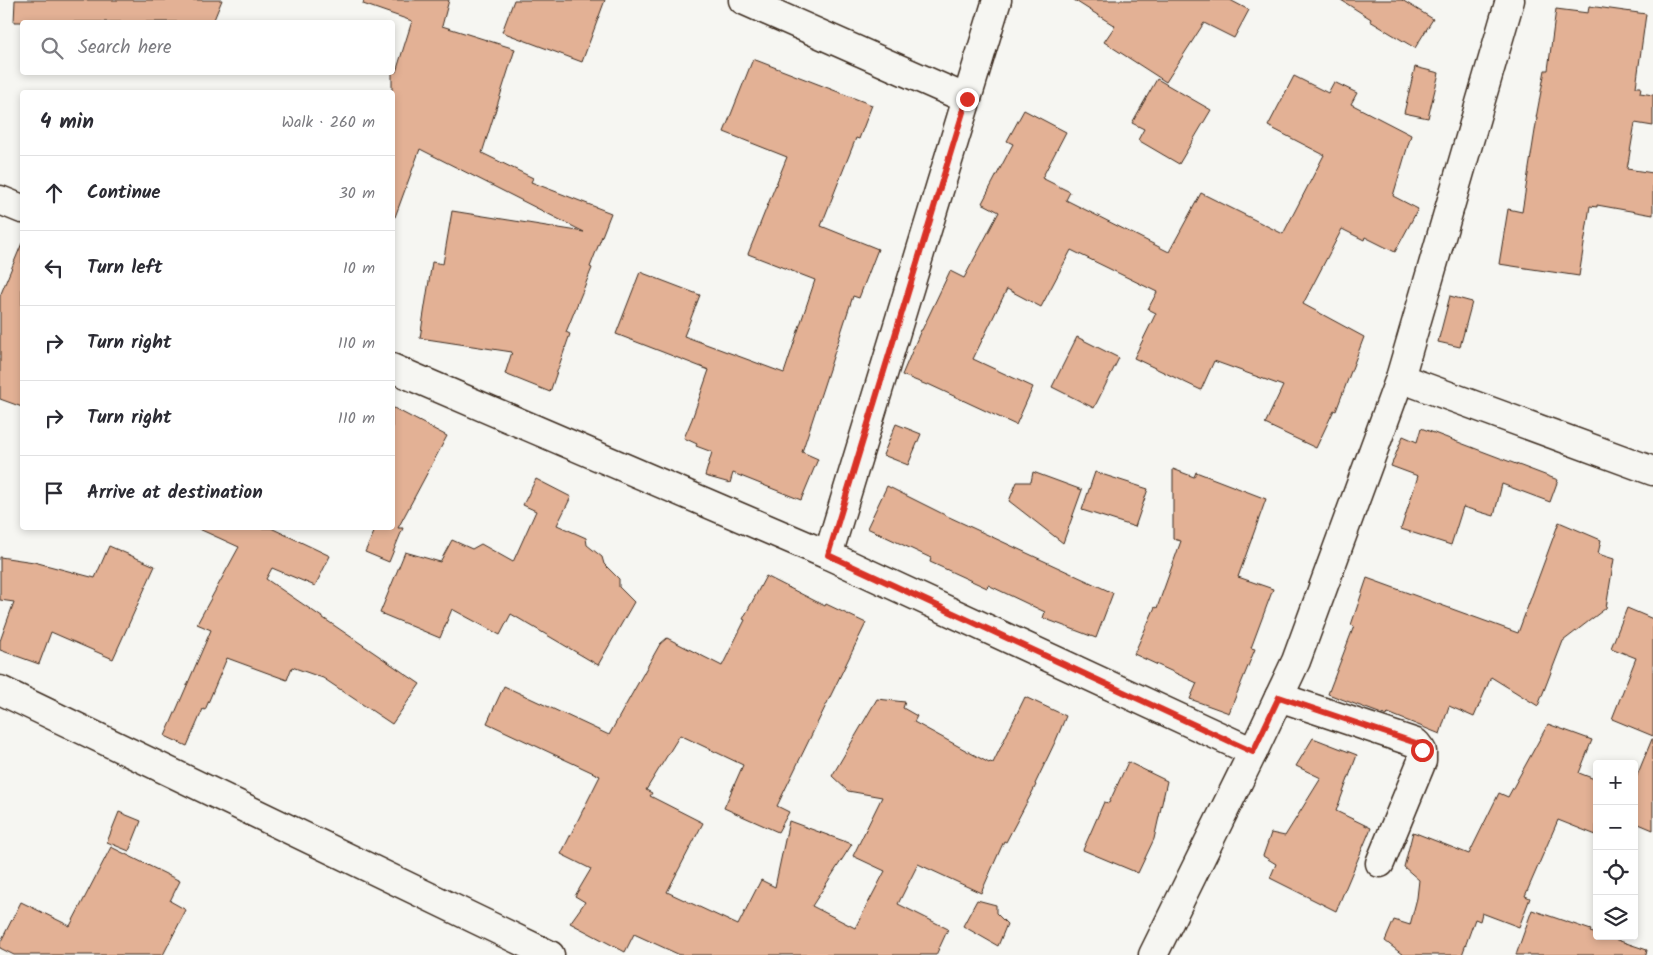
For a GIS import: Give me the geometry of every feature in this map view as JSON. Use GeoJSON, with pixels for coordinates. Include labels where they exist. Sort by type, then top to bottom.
{"type":"FeatureCollection","features":[{"type":"Feature","properties":{"kind":"street"},"geometry":{"type":"LineString","coordinates":[[743,0],[967,99]]}},
{"type":"Feature","properties":{"kind":"street"},"geometry":{"type":"LineString","coordinates":[[828,555],[997,0]]}},
{"type":"Feature","properties":{"kind":"street"},"geometry":{"type":"LineString","coordinates":[[1153,955],[1296,661],[1400,378],[1510,0]]}},
{"type":"Feature","properties":{"kind":"street"},"geometry":{"type":"LineString","coordinates":[[0,200],[20,208]]}},
{"type":"Feature","properties":{"kind":"street"},"geometry":{"type":"LineString","coordinates":[[395,369],[828,555],[1253,752]]}},
{"type":"Feature","properties":{"kind":"street"},"geometry":{"type":"LineString","coordinates":[[1400,378],[1653,471]]}},
{"type":"Feature","properties":{"kind":"street"},"geometry":{"type":"LineString","coordinates":[[0,690],[550,955]]}},
{"type":"Feature","properties":{"kind":"street"},"geometry":{"type":"LineString","coordinates":[[1279,697],[1416,743],[1422,750],[1422,761],[1380,863]]}},
{"type":"Feature","properties":{"kind":"building"},"geometry":{"type":"Polygon","coordinates":[[[15,0],[222,0],[214,20],[20,20],[20,22],[14,22],[15,0]]]}},
{"type":"Feature","properties":{"kind":"building"},"geometry":{"type":"Polygon","coordinates":[[[364,0],[449,0],[442,26],[515,49],[482,153],[533,178],[531,182],[611,213],[590,267],[592,268],[566,332],[570,334],[550,392],[505,374],[512,352],[420,338],[432,262],[443,264],[452,211],[584,232],[420,149],[395,217],[395,90],[392,90],[392,75],[395,75],[412,21],[363,4],[364,0]]]}},
{"type":"Feature","properties":{"kind":"building"},"geometry":{"type":"Polygon","coordinates":[[[514,0],[605,0],[582,62],[502,32],[514,0]]]}},
{"type":"Feature","properties":{"kind":"building"},"geometry":{"type":"Polygon","coordinates":[[[1074,0],[1230,0],[1249,10],[1234,38],[1204,23],[1166,82],[1104,42],[1115,26],[1074,0]]]}},
{"type":"Feature","properties":{"kind":"building"},"geometry":{"type":"Polygon","coordinates":[[[1341,0],[1402,0],[1433,19],[1415,48],[1370,21],[1371,19],[1341,0]]]}},
{"type":"Feature","properties":{"kind":"building"},"geometry":{"type":"Polygon","coordinates":[[[1589,6],[1646,14],[1636,87],[1641,87],[1640,93],[1653,95],[1653,126],[1635,123],[1627,169],[1653,173],[1653,215],[1597,205],[1597,207],[1590,206],[1579,276],[1499,264],[1508,209],[1522,212],[1536,118],[1545,70],[1548,70],[1556,9],[1588,13],[1589,6]]]}},
{"type":"Feature","properties":{"kind":"building"},"geometry":{"type":"Polygon","coordinates":[[[753,59],[872,105],[859,139],[856,138],[821,226],[878,249],[859,298],[853,296],[802,452],[818,459],[801,500],[733,473],[730,483],[705,476],[712,452],[696,446],[697,444],[684,438],[709,370],[616,334],[640,272],[700,295],[684,336],[784,373],[815,280],[748,254],[787,157],[724,132],[753,59]]]}},
{"type":"Feature","properties":{"kind":"building"},"geometry":{"type":"Polygon","coordinates":[[[1415,67],[1439,73],[1428,118],[1404,113],[1415,67]]]}},
{"type":"Feature","properties":{"kind":"building"},"geometry":{"type":"Polygon","coordinates":[[[1294,76],[1328,93],[1334,82],[1357,93],[1351,104],[1411,135],[1393,196],[1418,209],[1395,252],[1365,237],[1364,240],[1342,229],[1303,304],[1364,337],[1336,411],[1334,410],[1316,448],[1265,424],[1283,386],[1214,361],[1201,390],[1134,358],[1156,313],[1148,309],[1157,292],[1071,250],[1041,307],[1007,289],[973,359],[1033,387],[1016,425],[928,384],[902,375],[921,330],[950,271],[964,278],[999,212],[982,203],[1013,144],[1007,141],[1024,110],[1066,132],[1042,178],[1070,192],[1066,200],[1169,252],[1201,193],[1283,234],[1324,155],[1268,126],[1294,76]]]}},
{"type":"Feature","properties":{"kind":"building"},"geometry":{"type":"Polygon","coordinates":[[[1157,79],[1211,110],[1179,164],[1138,140],[1144,129],[1132,123],[1157,79]]]}},
{"type":"Feature","properties":{"kind":"building"},"geometry":{"type":"Polygon","coordinates":[[[20,248],[20,406],[0,399],[0,296],[20,248]]]}},
{"type":"Feature","properties":{"kind":"building"},"geometry":{"type":"Polygon","coordinates":[[[1450,296],[1472,302],[1460,347],[1438,342],[1450,296]]]}},
{"type":"Feature","properties":{"kind":"building"},"geometry":{"type":"Polygon","coordinates":[[[1077,337],[1119,358],[1094,408],[1052,387],[1077,337]]]}},
{"type":"Feature","properties":{"kind":"building"},"geometry":{"type":"Polygon","coordinates":[[[395,409],[447,436],[398,528],[403,528],[389,562],[365,552],[375,530],[395,530],[395,409]]]}},
{"type":"Feature","properties":{"kind":"building"},"geometry":{"type":"Polygon","coordinates":[[[896,424],[921,434],[908,465],[883,455],[896,424]]]}},
{"type":"Feature","properties":{"kind":"building"},"geometry":{"type":"Polygon","coordinates":[[[1421,428],[1558,480],[1550,502],[1502,484],[1494,516],[1463,507],[1451,545],[1401,529],[1418,476],[1391,466],[1403,436],[1417,442],[1421,428]]]}},
{"type":"Feature","properties":{"kind":"building"},"geometry":{"type":"Polygon","coordinates":[[[1173,469],[1194,477],[1196,472],[1266,499],[1238,577],[1273,589],[1251,648],[1255,649],[1229,713],[1190,699],[1197,683],[1134,654],[1155,607],[1157,608],[1181,541],[1173,539],[1173,469]]]}},
{"type":"Feature","properties":{"kind":"building"},"geometry":{"type":"Polygon","coordinates":[[[1033,472],[1082,490],[1063,543],[1009,501],[1017,482],[1031,482],[1033,472]]]}},
{"type":"Feature","properties":{"kind":"building"},"geometry":{"type":"Polygon","coordinates":[[[1095,472],[1148,489],[1135,527],[1082,510],[1095,472]]]}},
{"type":"Feature","properties":{"kind":"building"},"geometry":{"type":"Polygon","coordinates":[[[536,479],[571,497],[557,525],[586,538],[587,545],[602,557],[604,564],[619,579],[619,587],[634,602],[598,665],[511,614],[500,635],[452,609],[440,638],[380,613],[405,552],[440,562],[452,540],[472,549],[481,544],[513,562],[536,511],[523,505],[536,479]]]}},
{"type":"Feature","properties":{"kind":"building"},"geometry":{"type":"Polygon","coordinates":[[[887,486],[1113,593],[1096,638],[1043,618],[1045,612],[988,585],[987,588],[930,562],[931,558],[867,528],[887,486]]]}},
{"type":"Feature","properties":{"kind":"building"},"geometry":{"type":"Polygon","coordinates":[[[1559,522],[1601,540],[1598,554],[1614,559],[1606,608],[1563,641],[1538,706],[1491,677],[1474,717],[1449,706],[1440,734],[1388,713],[1387,716],[1328,694],[1354,626],[1351,625],[1367,578],[1518,633],[1559,522]]]}},
{"type":"Feature","properties":{"kind":"building"},"geometry":{"type":"Polygon","coordinates":[[[201,530],[275,530],[330,556],[315,586],[272,568],[266,579],[420,684],[392,724],[323,678],[292,667],[287,680],[227,658],[187,746],[165,736],[211,630],[197,624],[239,547],[201,530]]]}},
{"type":"Feature","properties":{"kind":"building"},"geometry":{"type":"Polygon","coordinates":[[[109,546],[155,566],[113,659],[51,632],[39,664],[0,650],[0,641],[14,602],[0,600],[0,557],[34,562],[95,578],[109,546]]]}},
{"type":"Feature","properties":{"kind":"building"},"geometry":{"type":"Polygon","coordinates":[[[766,576],[825,606],[826,604],[866,623],[777,806],[789,812],[778,832],[724,808],[743,765],[680,735],[646,790],[652,793],[650,796],[703,823],[667,892],[738,925],[761,880],[775,887],[789,821],[852,844],[812,906],[855,928],[885,871],[853,856],[882,797],[848,791],[832,776],[877,699],[905,702],[903,708],[917,716],[914,722],[989,763],[993,763],[1025,697],[1066,716],[1036,785],[1006,842],[1004,841],[981,893],[918,864],[898,904],[948,929],[936,955],[680,955],[634,934],[625,952],[570,923],[585,902],[575,896],[591,869],[561,854],[600,776],[487,723],[504,686],[609,735],[660,644],[667,638],[722,666],[745,620],[743,619],[766,576]]]}},
{"type":"Feature","properties":{"kind":"building"},"geometry":{"type":"Polygon","coordinates":[[[1627,608],[1653,619],[1653,736],[1612,719],[1636,658],[1611,648],[1627,608]]]}},
{"type":"Feature","properties":{"kind":"building"},"geometry":{"type":"Polygon","coordinates":[[[1548,724],[1592,740],[1579,773],[1593,778],[1593,834],[1558,820],[1525,896],[1530,898],[1519,927],[1482,913],[1480,921],[1475,919],[1462,955],[1403,955],[1385,941],[1394,920],[1410,925],[1417,898],[1419,880],[1404,867],[1413,832],[1469,854],[1499,793],[1508,797],[1548,724]]]}},
{"type":"Feature","properties":{"kind":"building"},"geometry":{"type":"Polygon","coordinates":[[[1313,738],[1357,755],[1336,811],[1371,828],[1336,911],[1270,878],[1276,864],[1263,856],[1271,833],[1285,836],[1321,778],[1296,766],[1313,738]]]}},
{"type":"Feature","properties":{"kind":"building"},"geometry":{"type":"Polygon","coordinates":[[[1653,739],[1653,830],[1638,824],[1638,773],[1653,739]]]}},
{"type":"Feature","properties":{"kind":"building"},"geometry":{"type":"Polygon","coordinates":[[[1128,762],[1167,781],[1154,839],[1138,873],[1083,850],[1104,802],[1109,803],[1128,762]]]}},
{"type":"Feature","properties":{"kind":"building"},"geometry":{"type":"Polygon","coordinates":[[[119,812],[141,821],[129,851],[107,842],[119,812]]]}},
{"type":"Feature","properties":{"kind":"building"},"geometry":{"type":"Polygon","coordinates":[[[111,847],[180,881],[170,901],[186,910],[163,955],[14,955],[0,948],[0,943],[21,902],[70,926],[111,847]]]}},
{"type":"Feature","properties":{"kind":"building"},"geometry":{"type":"Polygon","coordinates":[[[977,900],[996,905],[996,913],[1007,924],[998,946],[963,926],[977,900]]]}},
{"type":"Feature","properties":{"kind":"building"},"geometry":{"type":"Polygon","coordinates":[[[1532,910],[1591,930],[1593,940],[1617,940],[1647,950],[1646,955],[1516,955],[1532,910]]]}},
{"type":"Feature","properties":{"kind":"route"},"geometry":{"type":"LineString","coordinates":[[967,99],[828,555],[1253,752],[1279,697],[1416,743],[1422,750]]}}]}
